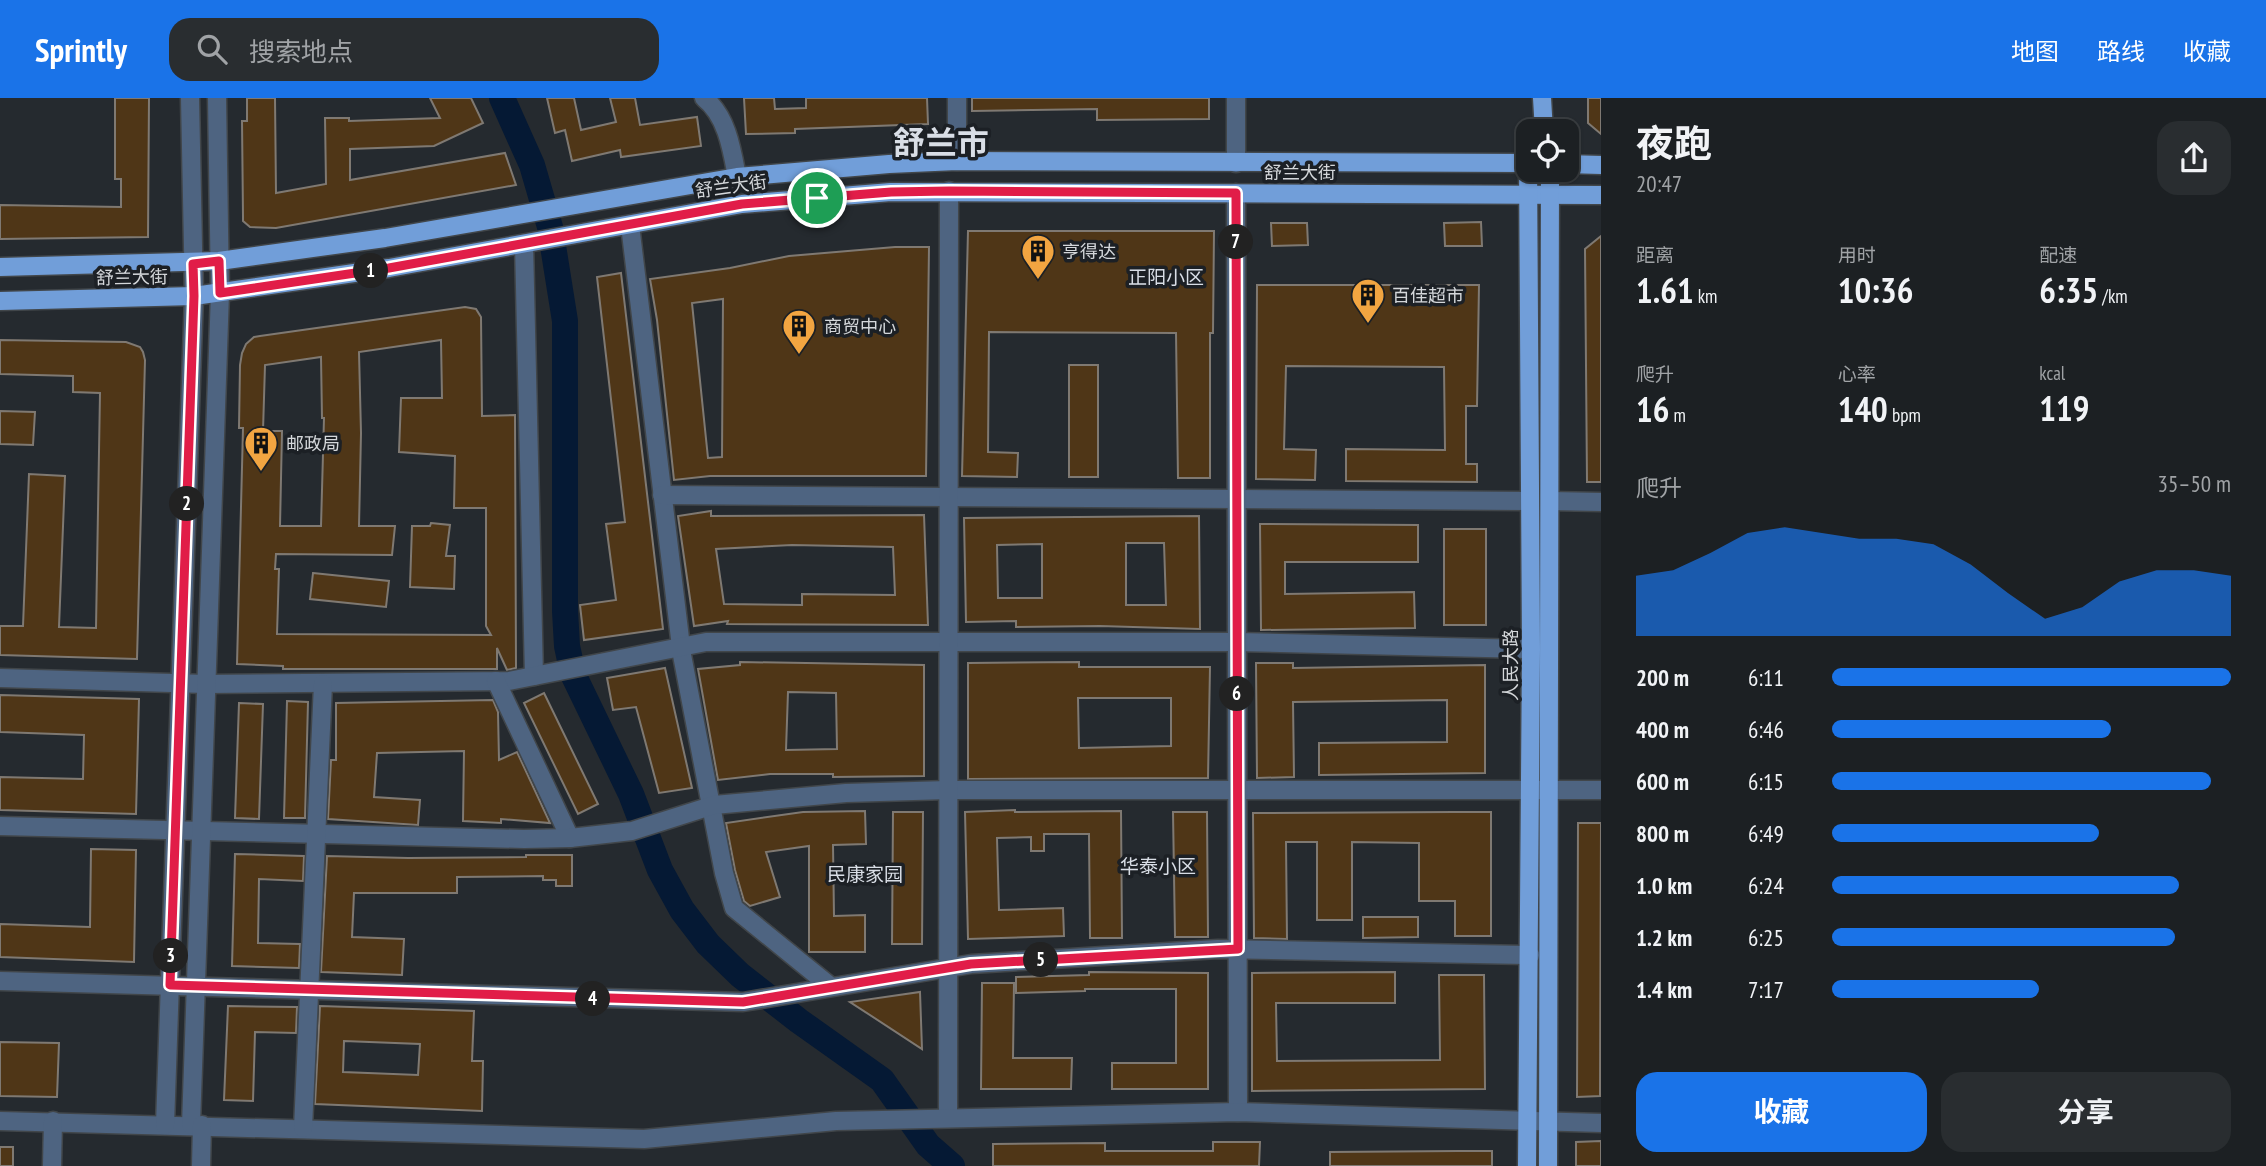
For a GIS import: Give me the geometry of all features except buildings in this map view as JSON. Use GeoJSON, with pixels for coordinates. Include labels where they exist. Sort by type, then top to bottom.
{"type":"FeatureCollection","features":[{"type":"Feature","properties":{"kind":"main road"},"geometry":{"type":"LineString","coordinates":[[1542,98],[1542,119]]}},
{"type":"Feature","properties":{"kind":"main road","name":"舒兰大街"},"geometry":{"type":"LineString","coordinates":[[0,267],[193,264],[219,261],[385,238],[737,177],[876,164],[957,161],[1516,163]]}},
{"type":"Feature","properties":{"kind":"main road"},"geometry":{"type":"LineString","coordinates":[[1579,164],[1601,164]]}},
{"type":"Feature","properties":{"kind":"main road","name":"人民大路"},"geometry":{"type":"LineString","coordinates":[[1527,182],[1531,649],[1540,789],[1548,1166]]}},
{"type":"Feature","properties":{"kind":"main road","name":"人民大路"},"geometry":{"type":"LineString","coordinates":[[1527,1166],[1530,956],[1540,789],[1550,502],[1550,182]]}},
{"type":"Feature","properties":{"kind":"main road","name":"舒兰大街"},"geometry":{"type":"LineString","coordinates":[[0,301],[220,293],[389,268],[742,204],[891,192],[1601,195]]}},
{"type":"Feature","properties":{"kind":"street"},"geometry":{"type":"LineString","coordinates":[[165,1125],[194,296],[190,98]]}},
{"type":"Feature","properties":{"kind":"street"},"geometry":{"type":"LineString","coordinates":[[201,1166],[196,1125],[196,986],[220,293],[217,98]]}},
{"type":"Feature","properties":{"kind":"street"},"geometry":{"type":"LineString","coordinates":[[704,98],[714,105],[730,142],[737,177]]}},
{"type":"Feature","properties":{"kind":"street"},"geometry":{"type":"LineString","coordinates":[[957,98],[957,161]]}},
{"type":"Feature","properties":{"kind":"street"},"geometry":{"type":"LineString","coordinates":[[1236,98],[1236,163]]}},
{"type":"Feature","properties":{"kind":"street"},"geometry":{"type":"LineString","coordinates":[[948,1118],[949,191]]}},
{"type":"Feature","properties":{"kind":"street"},"geometry":{"type":"LineString","coordinates":[[1236,193],[1238,1112]]}},
{"type":"Feature","properties":{"kind":"street"},"geometry":{"type":"LineString","coordinates":[[630,225],[681,647],[724,873],[734,908],[827,987]]}},
{"type":"Feature","properties":{"kind":"street"},"geometry":{"type":"LineString","coordinates":[[525,244],[536,675]]}},
{"type":"Feature","properties":{"kind":"street"},"geometry":{"type":"LineString","coordinates":[[662,495],[1530,501]]}},
{"type":"Feature","properties":{"kind":"street"},"geometry":{"type":"LineString","coordinates":[[1550,502],[1601,502]]}},
{"type":"Feature","properties":{"kind":"street"},"geometry":{"type":"LineString","coordinates":[[0,678],[206,684],[496,681],[706,642],[1237,642],[1531,649]]}},
{"type":"Feature","properties":{"kind":"street"},"geometry":{"type":"LineString","coordinates":[[496,681],[569,838]]}},
{"type":"Feature","properties":{"kind":"street"},"geometry":{"type":"LineString","coordinates":[[303,1128],[323,684]]}},
{"type":"Feature","properties":{"kind":"street"},"geometry":{"type":"LineString","coordinates":[[0,826],[569,838],[632,831],[712,806],[846,793],[948,790],[1601,790]]}},
{"type":"Feature","properties":{"kind":"street"},"geometry":{"type":"LineString","coordinates":[[0,981],[743,1002],[984,963],[1238,949],[1530,956]]}},
{"type":"Feature","properties":{"kind":"street"},"geometry":{"type":"LineString","coordinates":[[0,1121],[644,1139],[836,1121],[1238,1112],[1601,1123]]}},
{"type":"Feature","properties":{"kind":"street"},"geometry":{"type":"LineString","coordinates":[[52,1166],[53,1121]]}},
{"type":"Feature","properties":{"kind":"waterway"},"geometry":{"type":"LineString","coordinates":[[502,98],[532,165],[550,227],[565,321],[565,611],[567,646],[573,674],[631,794],[660,870],[682,910],[708,944],[740,975],[882,1080],[928,1145],[952,1166]]}},
{"type":"Feature","properties":{"kind":"place","name":"亨得达"},"geometry":{"type":"Point","coordinates":[1038,281]}},
{"type":"Feature","properties":{"kind":"place","name":"百佳超市"},"geometry":{"type":"Point","coordinates":[1368,325]}},
{"type":"Feature","properties":{"kind":"place","name":"商贸中心"},"geometry":{"type":"Point","coordinates":[799,356]}},
{"type":"Feature","properties":{"kind":"place","name":"邮政局"},"geometry":{"type":"Point","coordinates":[261,473]}},
{"type":"Feature","properties":{"kind":"district","name":"舒兰市"},"geometry":{"type":"Point","coordinates":[941,142]}},
{"type":"Feature","properties":{"kind":"district","name":"正阳小区"},"geometry":{"type":"Point","coordinates":[1166,277]}},
{"type":"Feature","properties":{"kind":"district","name":"华泰小区"},"geometry":{"type":"Point","coordinates":[1158,866]}},
{"type":"Feature","properties":{"kind":"district","name":"民康家园"},"geometry":{"type":"Point","coordinates":[865,874]}},
{"type":"Feature","properties":{"kind":"route"},"geometry":{"type":"LineString","coordinates":[[949,191],[1236,193],[1238,949],[971,964],[743,1002],[170,985],[193,264],[219,261],[220,293],[389,268],[742,204],[817,198],[949,191]]}}]}
